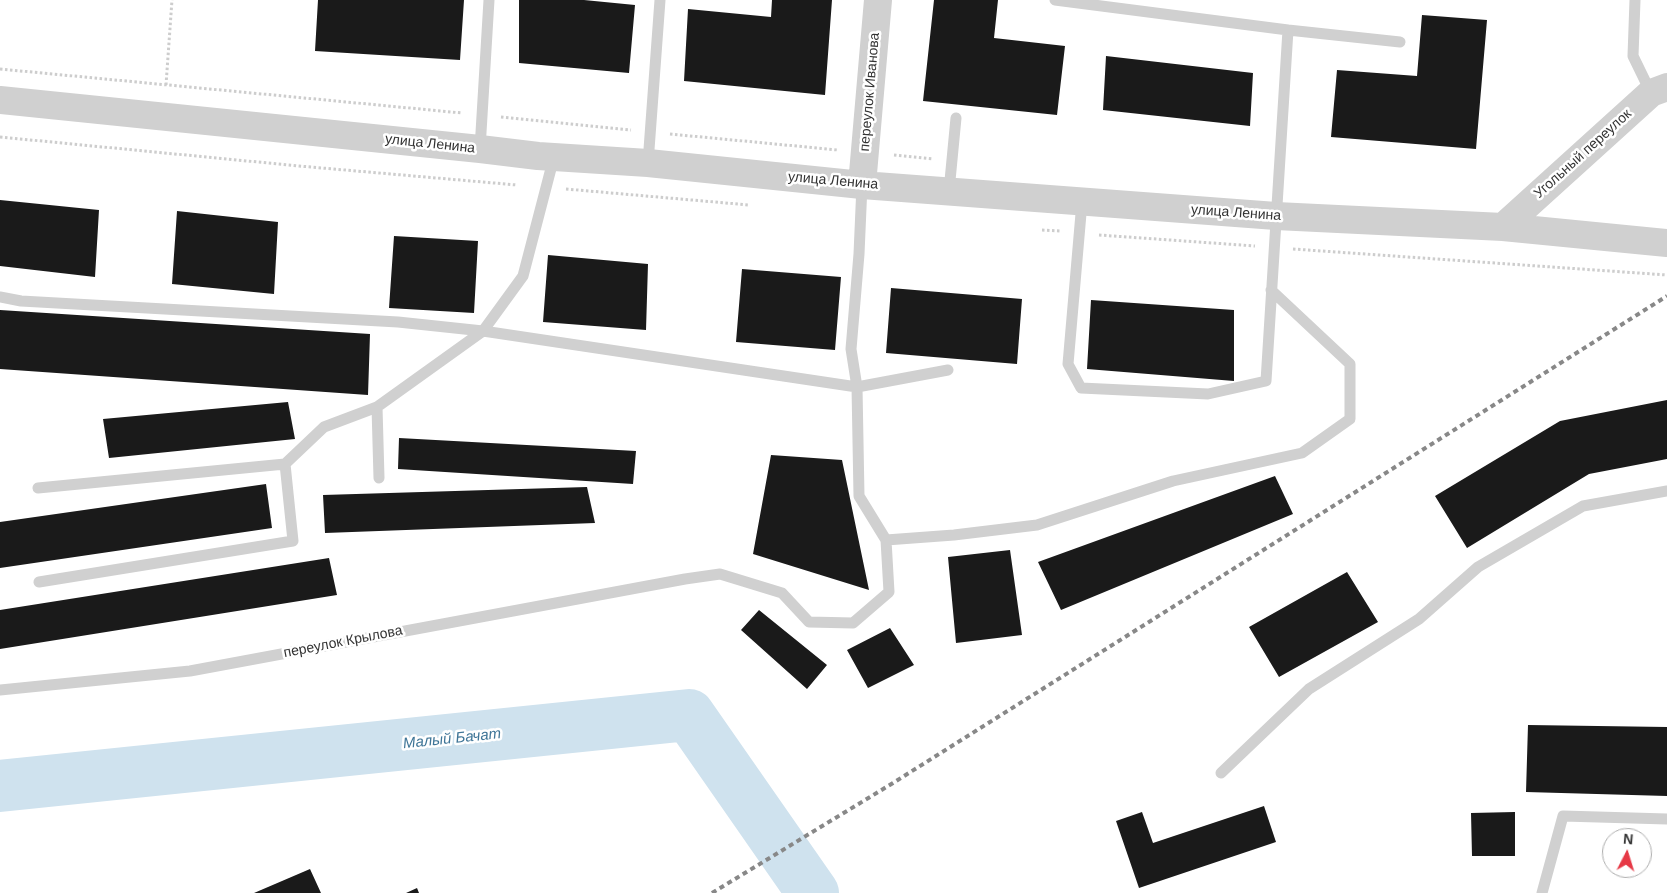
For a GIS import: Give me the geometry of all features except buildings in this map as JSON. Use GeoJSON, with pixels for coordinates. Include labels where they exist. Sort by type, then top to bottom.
{"type":"FeatureCollection","features":[{"type":"Feature","properties":{"kind":"street","name":"переулок Иванова"},"geometry":{"type":"LineString","coordinates":[[862,185],[878,0]]}},
{"type":"Feature","properties":{"kind":"street","name":"Угольный переулок"},"geometry":{"type":"LineString","coordinates":[[1503,227],[1659,90]]}},
{"type":"Feature","properties":{"kind":"street","name":"улица Ленина"},"geometry":{"type":"LineString","coordinates":[[0,100],[554,157],[648,163],[862,185],[1276,216],[1503,227],[1667,243]]}},
{"type":"Feature","properties":{"kind":"lane"},"geometry":{"type":"LineString","coordinates":[[480,149],[489,0]]}},
{"type":"Feature","properties":{"kind":"lane"},"geometry":{"type":"LineString","coordinates":[[648,163],[660,0]]}},
{"type":"Feature","properties":{"kind":"lane"},"geometry":{"type":"LineString","coordinates":[[1055,0],[1288,30],[1400,42]]}},
{"type":"Feature","properties":{"kind":"lane"},"geometry":{"type":"LineString","coordinates":[[1635,0],[1632,56],[1659,90]]}},
{"type":"Feature","properties":{"kind":"lane"},"geometry":{"type":"LineString","coordinates":[[1082,202],[1068,364],[1081,388],[1208,394],[1266,381],[1288,30]]}},
{"type":"Feature","properties":{"kind":"lane"},"geometry":{"type":"LineString","coordinates":[[950,191],[956,118]]}},
{"type":"Feature","properties":{"kind":"lane"},"geometry":{"type":"LineString","coordinates":[[38,488],[285,464],[324,427],[377,407],[483,331],[523,276],[554,157]]}},
{"type":"Feature","properties":{"kind":"lane"},"geometry":{"type":"LineString","coordinates":[[862,185],[859,254],[851,349],[857,387],[860,496],[886,540],[954,535],[1037,525],[1173,481],[1302,453],[1350,419],[1350,364],[1271,290]]}},
{"type":"Feature","properties":{"kind":"lane"},"geometry":{"type":"LineString","coordinates":[[0,297],[21,301],[389,321],[483,331],[857,387],[948,370]]}},
{"type":"Feature","properties":{"kind":"lane"},"geometry":{"type":"LineString","coordinates":[[377,407],[379,478]]}},
{"type":"Feature","properties":{"kind":"lane"},"geometry":{"type":"LineString","coordinates":[[39,582],[293,541],[285,464]]}},
{"type":"Feature","properties":{"kind":"lane"},"geometry":{"type":"LineString","coordinates":[[1221,773],[1309,689],[1419,620],[1478,567],[1583,506],[1667,491]]}},
{"type":"Feature","properties":{"kind":"lane","name":"переулок Крылова"},"geometry":{"type":"LineString","coordinates":[[0,690],[190,671],[720,574],[782,593],[809,622],[853,623],[889,592],[886,540]]}},
{"type":"Feature","properties":{"kind":"lane"},"geometry":{"type":"LineString","coordinates":[[1542,893],[1563,816],[1667,819]]}},
{"type":"Feature","properties":{"kind":"path"},"geometry":{"type":"LineString","coordinates":[[166,84],[172,0]]}},
{"type":"Feature","properties":{"kind":"path"},"geometry":{"type":"LineString","coordinates":[[0,69],[952,160]]}},
{"type":"Feature","properties":{"kind":"path"},"geometry":{"type":"LineString","coordinates":[[0,137],[299,166],[753,205]]}},
{"type":"Feature","properties":{"kind":"path"},"geometry":{"type":"LineString","coordinates":[[1039,230],[1667,275]]}},
{"type":"Feature","properties":{"kind":"waterway","name":"Малый Бачат"},"geometry":{"type":"LineString","coordinates":[[0,786],[689,715],[813,893]]}},
{"type":"Feature","properties":{"kind":"railway"},"geometry":{"type":"LineString","coordinates":[[712,893],[893,783],[1667,296]]}}]}
